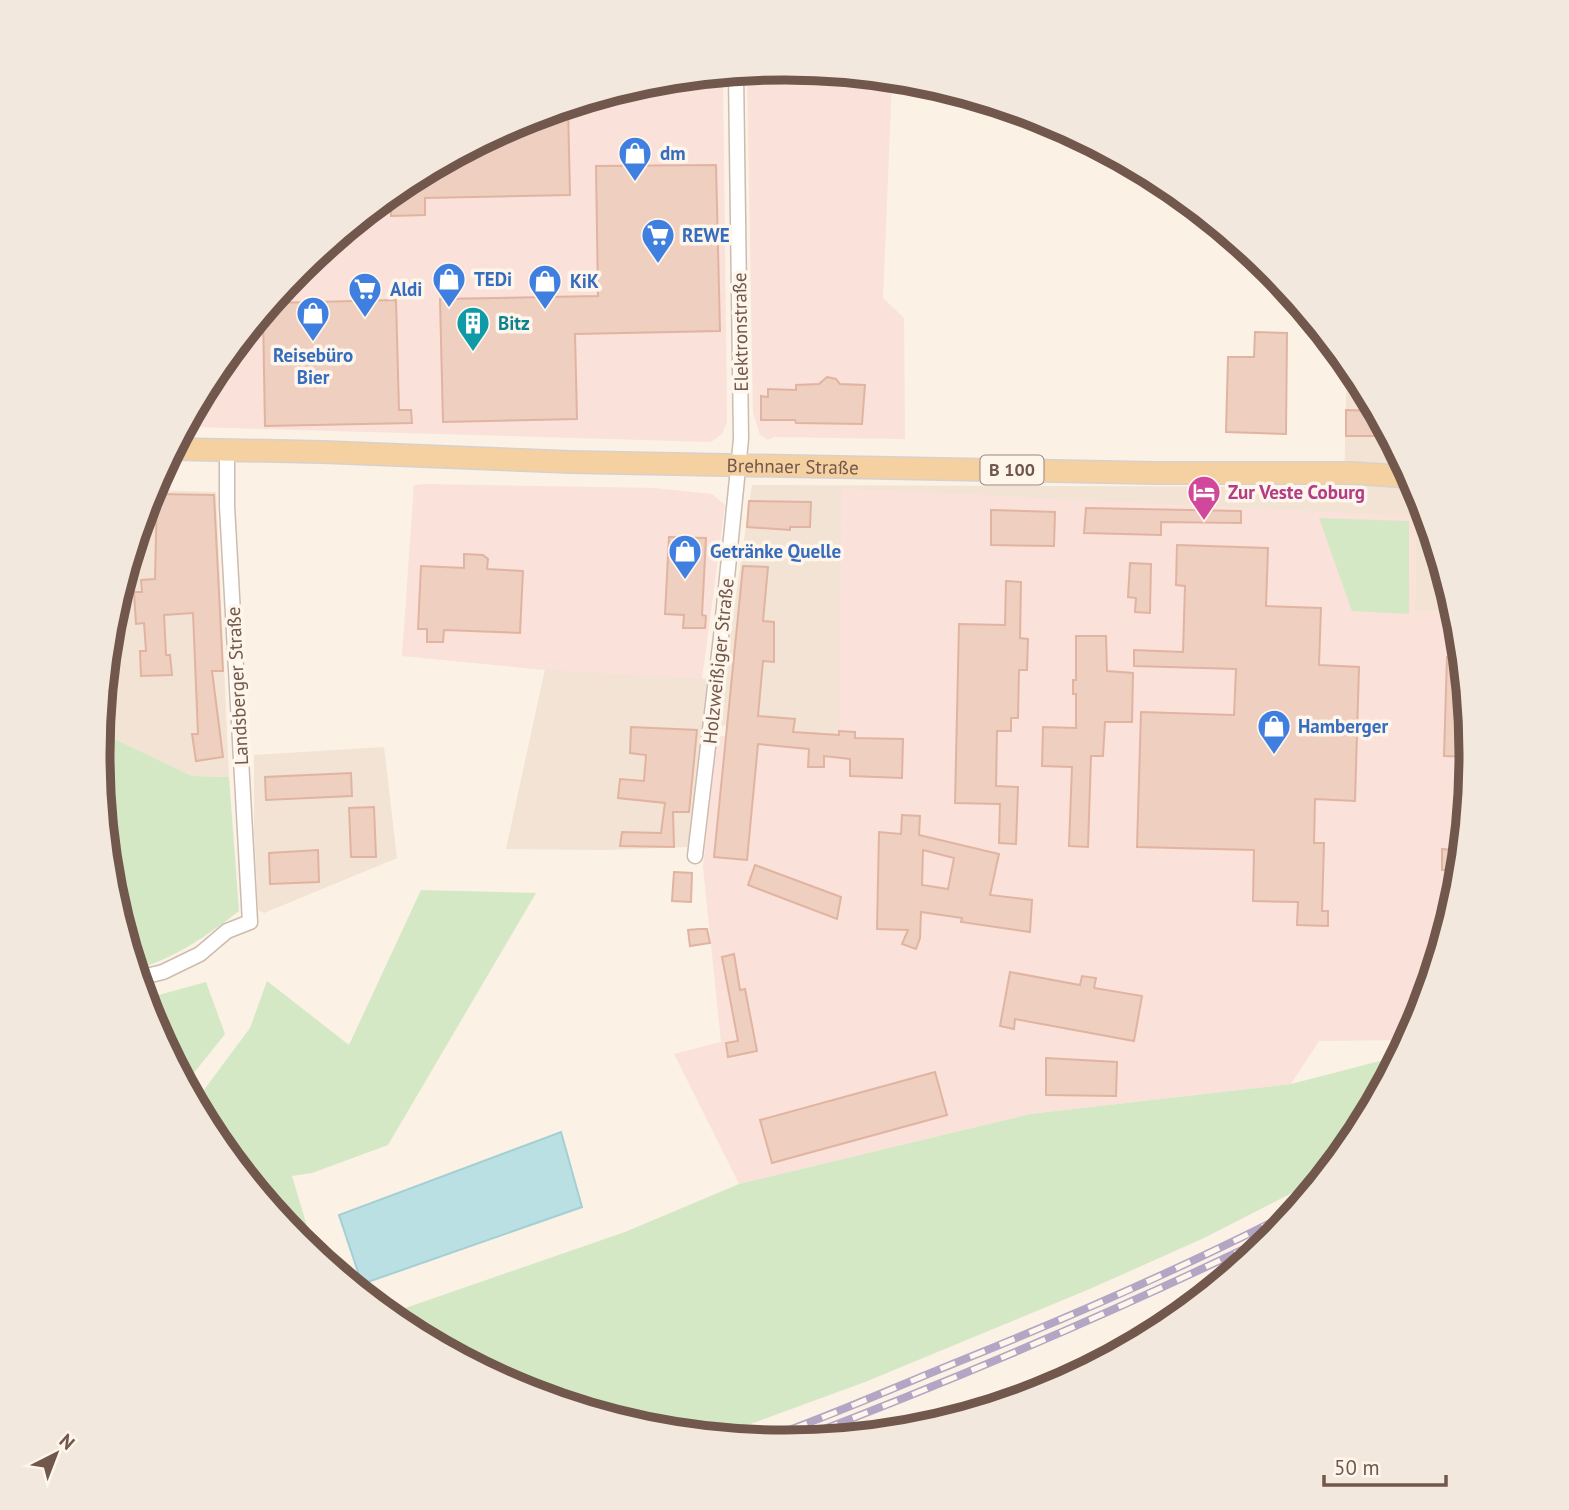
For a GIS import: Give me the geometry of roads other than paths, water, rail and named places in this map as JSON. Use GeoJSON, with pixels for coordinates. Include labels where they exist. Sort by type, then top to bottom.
{"type":"FeatureCollection","features":[{"type":"Feature","properties":{"kind":"main road","name":"Brehnaer Straße"},"geometry":{"type":"LineString","coordinates":[[184,449],[463,459],[1398,476]]}},
{"type":"Feature","properties":{"kind":"street","name":"Elektronstraße"},"geometry":{"type":"LineString","coordinates":[[736,82],[741,426],[737,465]]}},
{"type":"Feature","properties":{"kind":"street","name":"Landsberger Straße"},"geometry":{"type":"LineString","coordinates":[[147,976],[163,972],[200,954],[228,931],[250,922],[227,506],[227,450]]}},
{"type":"Feature","properties":{"kind":"street","name":"Holzweißiger Straße"},"geometry":{"type":"LineString","coordinates":[[695,856],[721,637],[737,465]]}},
{"type":"Feature","properties":{"kind":"water"},"geometry":{"type":"Polygon","coordinates":[[[561,1132],[582,1207],[365,1283],[360,1279],[339,1215],[561,1132]]]}},
{"type":"Feature","properties":{"kind":"railway"},"geometry":{"type":"LineString","coordinates":[[789,1430],[1084,1310],[1270,1223]]}},
{"type":"Feature","properties":{"kind":"railway"},"geometry":{"type":"LineString","coordinates":[[826,1428],[1037,1343],[1243,1249]]}},
{"type":"Feature","properties":{"kind":"place","name":"dm"},"geometry":{"type":"Point","coordinates":[635,183]}},
{"type":"Feature","properties":{"kind":"place","name":"REWE"},"geometry":{"type":"Point","coordinates":[658,265]}},
{"type":"Feature","properties":{"kind":"place","name":"TEDi"},"geometry":{"type":"Point","coordinates":[449,309]}},
{"type":"Feature","properties":{"kind":"place","name":"KiK"},"geometry":{"type":"Point","coordinates":[545,311]}},
{"type":"Feature","properties":{"kind":"place","name":"Aldi"},"geometry":{"type":"Point","coordinates":[365,319]}},
{"type":"Feature","properties":{"kind":"place","name":"Reisebüro Bier"},"geometry":{"type":"Point","coordinates":[313,343]}},
{"type":"Feature","properties":{"kind":"place","name":"Bitz"},"geometry":{"type":"Point","coordinates":[473,353]}},
{"type":"Feature","properties":{"kind":"place","name":"Zur Veste Coburg"},"geometry":{"type":"Point","coordinates":[1204,522]}},
{"type":"Feature","properties":{"kind":"place","name":"Getränke Quelle"},"geometry":{"type":"Point","coordinates":[685,581]}},
{"type":"Feature","properties":{"kind":"place","name":"Hamberger"},"geometry":{"type":"Point","coordinates":[1274,756]}}]}
